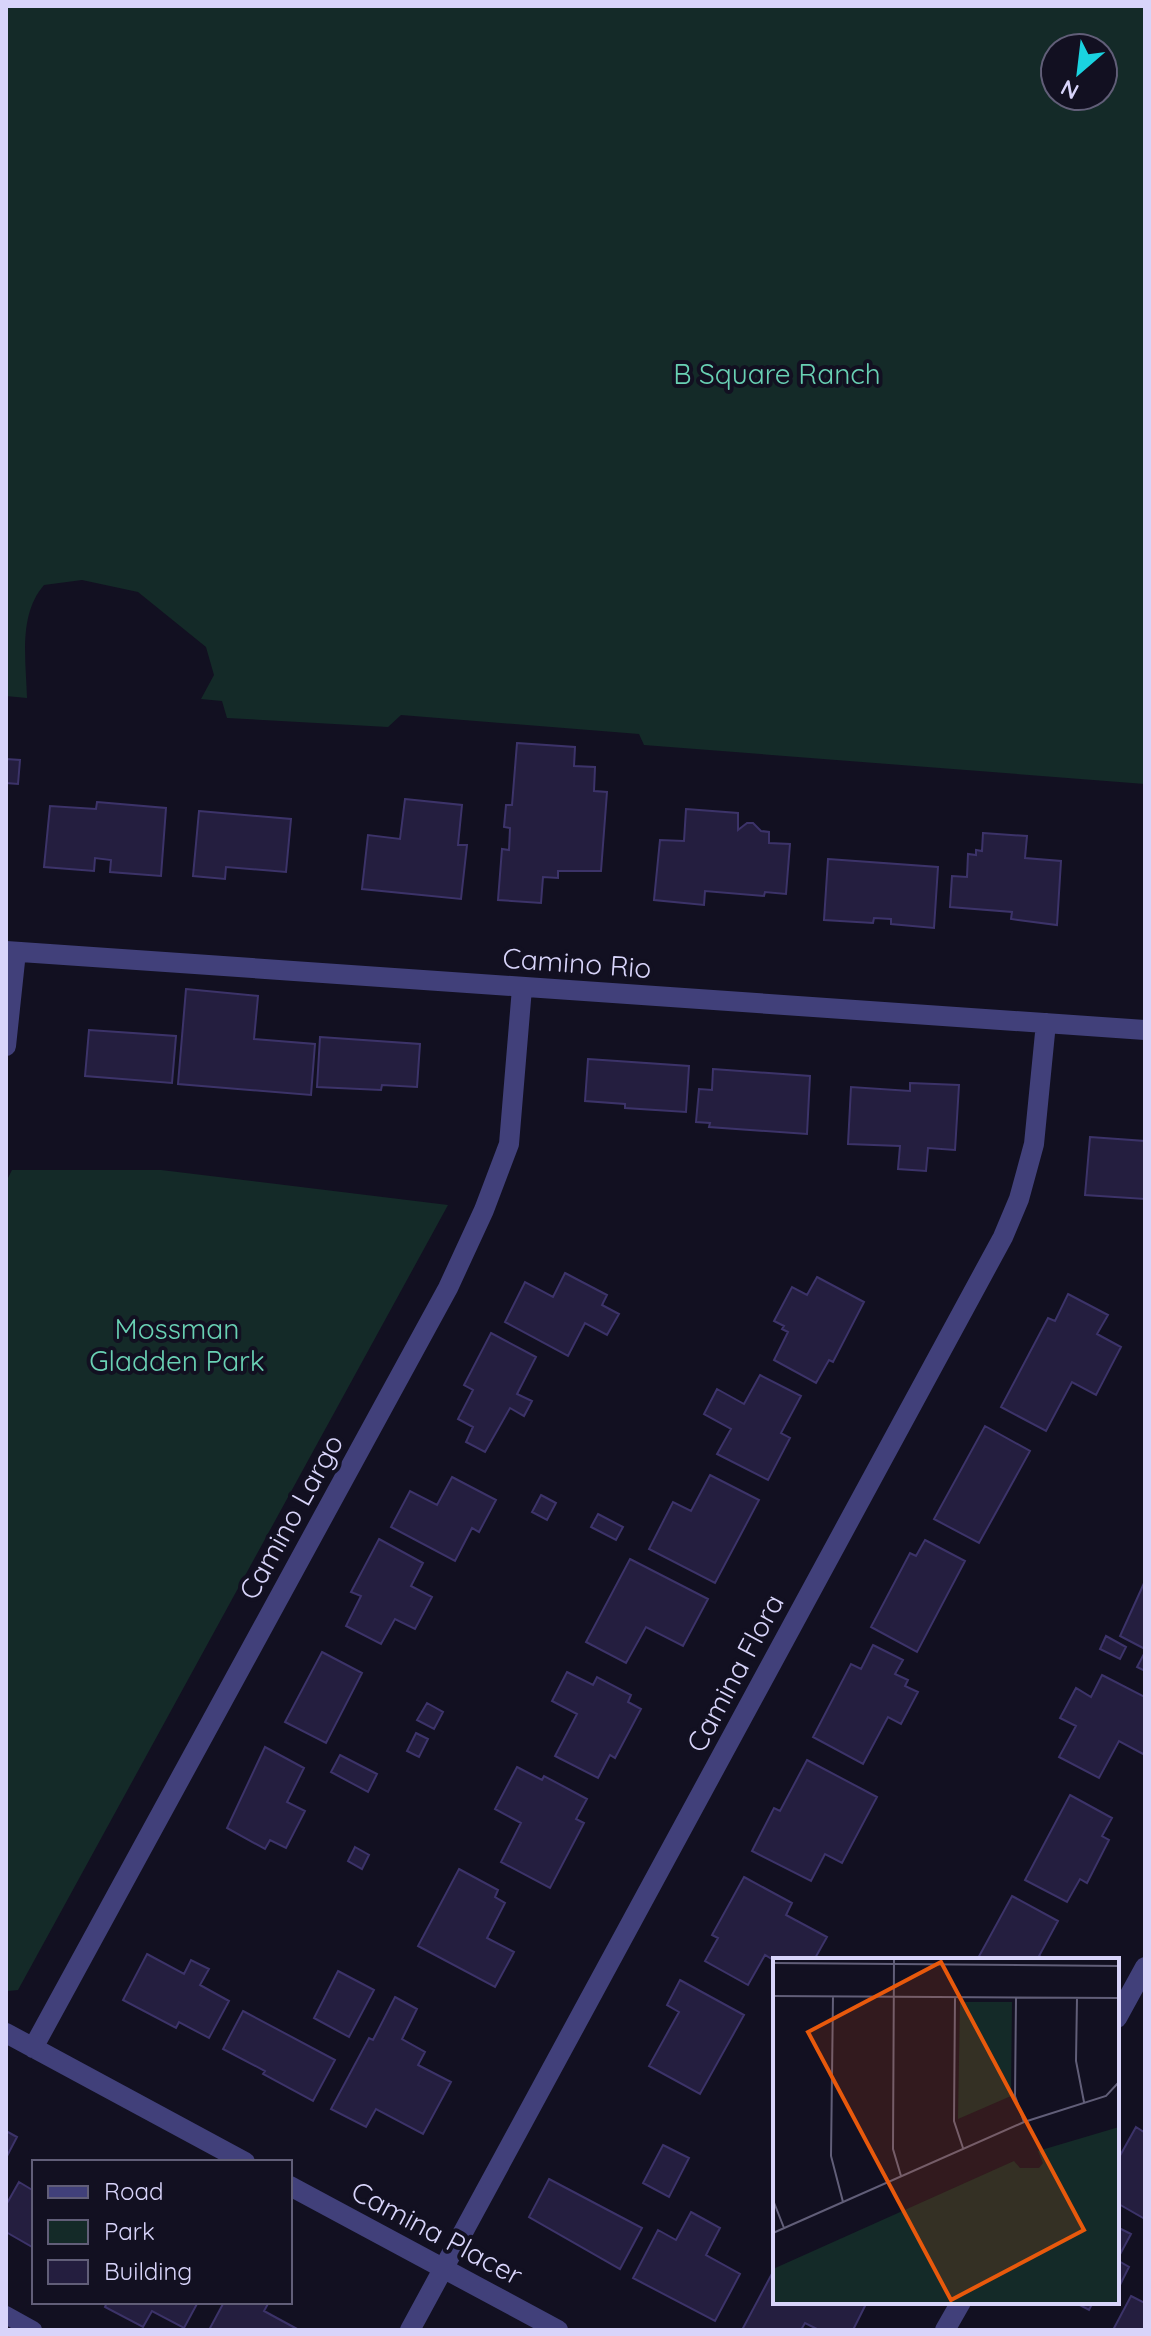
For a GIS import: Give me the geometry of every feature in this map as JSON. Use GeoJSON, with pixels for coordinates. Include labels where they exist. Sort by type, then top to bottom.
{"type":"FeatureCollection","features":[{"type":"Feature","properties":{"kind":"street","name":"Camino Rio"},"geometry":{"type":"LineString","coordinates":[[11,951],[1145,1030]]}},
{"type":"Feature","properties":{"kind":"street"},"geometry":{"type":"LineString","coordinates":[[6,1046],[11,951]]}},
{"type":"Feature","properties":{"kind":"street","name":"Camino Largo"},"geometry":{"type":"LineString","coordinates":[[33,2048],[448,1288],[484,1210],[509,1144],[522,988]]}},
{"type":"Feature","properties":{"kind":"street","name":"Camina Flora"},"geometry":{"type":"LineString","coordinates":[[410,2330],[1003,1237],[1019,1199],[1034,1144],[1046,1023]]}},
{"type":"Feature","properties":{"kind":"street"},"geometry":{"type":"LineString","coordinates":[[1119,2014],[1145,1967]]}},
{"type":"Feature","properties":{"kind":"street"},"geometry":{"type":"LineString","coordinates":[[6,2033],[241,2160]]}},
{"type":"Feature","properties":{"kind":"street","name":"Camina Placer"},"geometry":{"type":"LineString","coordinates":[[292,2187],[558,2330]]}},
{"type":"Feature","properties":{"kind":"street"},"geometry":{"type":"LineString","coordinates":[[945,2330],[960,2304]]}},
{"type":"Feature","properties":{"kind":"lane"},"geometry":{"type":"LineString","coordinates":[[6,2315],[33,2330]]}},
{"type":"Feature","properties":{"kind":"green space","name":"B Square Ranch"},"geometry":{"type":"Polygon","coordinates":[[[6,6],[1145,6],[1145,784],[644,745],[639,734],[401,715],[388,727],[227,718],[222,701],[201,699],[214,675],[206,647],[138,592],[82,580],[44,585],[36,597],[30,610],[25,638],[27,698],[6,696],[6,6]]]}},
{"type":"Feature","properties":{"kind":"green space","name":"Mossman Gladden Park"},"geometry":{"type":"Polygon","coordinates":[[[12,1170],[161,1170],[448,1205],[18,1990],[8,1991],[6,1182],[12,1170]]]}},
{"type":"Feature","properties":{"kind":"building"},"geometry":{"type":"Polygon","coordinates":[[[517,743],[575,747],[574,766],[595,767],[594,791],[607,792],[601,871],[558,871],[558,878],[543,877],[541,903],[498,900],[502,849],[509,850],[510,828],[504,827],[506,805],[512,805],[517,743]]]}},
{"type":"Feature","properties":{"kind":"building"},"geometry":{"type":"Polygon","coordinates":[[[6,759],[20,760],[18,784],[6,783],[6,759]]]}},
{"type":"Feature","properties":{"kind":"building"},"geometry":{"type":"Polygon","coordinates":[[[405,799],[462,805],[458,845],[467,845],[461,899],[362,889],[368,835],[400,839],[405,799]]]}},
{"type":"Feature","properties":{"kind":"building"},"geometry":{"type":"Polygon","coordinates":[[[97,802],[166,808],[161,876],[110,872],[111,860],[95,858],[94,871],[44,867],[50,806],[96,809],[97,802]]]}},
{"type":"Feature","properties":{"kind":"building"},"geometry":{"type":"Polygon","coordinates":[[[686,809],[738,813],[738,830],[747,823],[753,823],[761,831],[769,832],[769,843],[790,844],[786,894],[765,892],[764,896],[705,891],[704,905],[654,900],[660,840],[684,841],[686,809]]]}},
{"type":"Feature","properties":{"kind":"building"},"geometry":{"type":"Polygon","coordinates":[[[199,811],[291,819],[286,872],[226,867],[225,879],[193,876],[199,811]]]}},
{"type":"Feature","properties":{"kind":"building"},"geometry":{"type":"Polygon","coordinates":[[[983,833],[1027,836],[1025,858],[1061,861],[1057,925],[1011,919],[1012,912],[950,907],[952,876],[967,877],[968,854],[976,855],[976,850],[982,851],[983,833]]]}},
{"type":"Feature","properties":{"kind":"building"},"geometry":{"type":"Polygon","coordinates":[[[828,859],[938,867],[934,928],[891,924],[891,919],[874,918],[873,923],[824,920],[828,859]]]}},
{"type":"Feature","properties":{"kind":"building"},"geometry":{"type":"Polygon","coordinates":[[[186,989],[258,996],[254,1039],[315,1044],[311,1095],[178,1084],[186,989]]]}},
{"type":"Feature","properties":{"kind":"building"},"geometry":{"type":"Polygon","coordinates":[[[89,1030],[176,1036],[172,1083],[85,1076],[89,1030]]]}},
{"type":"Feature","properties":{"kind":"building"},"geometry":{"type":"Polygon","coordinates":[[[320,1037],[420,1044],[417,1087],[382,1085],[381,1090],[317,1087],[320,1037]]]}},
{"type":"Feature","properties":{"kind":"building"},"geometry":{"type":"Polygon","coordinates":[[[588,1059],[689,1066],[686,1112],[625,1108],[625,1104],[585,1101],[588,1059]]]}},
{"type":"Feature","properties":{"kind":"building"},"geometry":{"type":"Polygon","coordinates":[[[713,1069],[810,1076],[807,1134],[709,1127],[710,1123],[696,1122],[699,1089],[712,1090],[713,1069]]]}},
{"type":"Feature","properties":{"kind":"building"},"geometry":{"type":"Polygon","coordinates":[[[910,1083],[959,1085],[955,1150],[928,1148],[926,1171],[898,1169],[900,1146],[848,1144],[851,1087],[910,1091],[910,1083]]]}},
{"type":"Feature","properties":{"kind":"building"},"geometry":{"type":"Polygon","coordinates":[[[1090,1137],[1145,1141],[1145,1199],[1085,1195],[1090,1137]]]}},
{"type":"Feature","properties":{"kind":"building"},"geometry":{"type":"Polygon","coordinates":[[[565,1273],[607,1295],[602,1305],[619,1314],[607,1335],[585,1323],[568,1356],[505,1322],[525,1282],[553,1297],[565,1273]]]}},
{"type":"Feature","properties":{"kind":"building"},"geometry":{"type":"Polygon","coordinates":[[[817,1277],[864,1302],[833,1362],[829,1360],[816,1383],[774,1360],[788,1332],[774,1321],[792,1287],[807,1295],[817,1277]]]}},
{"type":"Feature","properties":{"kind":"building"},"geometry":{"type":"Polygon","coordinates":[[[1068,1294],[1108,1315],[1097,1334],[1121,1347],[1096,1395],[1072,1382],[1046,1431],[1001,1407],[1048,1318],[1055,1321],[1068,1294]]]}},
{"type":"Feature","properties":{"kind":"building"},"geometry":{"type":"Polygon","coordinates":[[[491,1333],[536,1357],[517,1394],[532,1401],[524,1416],[510,1408],[485,1452],[466,1442],[473,1427],[458,1419],[473,1390],[464,1385],[491,1333]]]}},
{"type":"Feature","properties":{"kind":"building"},"geometry":{"type":"Polygon","coordinates":[[[760,1375],[801,1396],[781,1433],[790,1438],[768,1480],[717,1454],[731,1429],[704,1414],[717,1389],[744,1404],[760,1375]]]}},
{"type":"Feature","properties":{"kind":"building"},"geometry":{"type":"Polygon","coordinates":[[[985,1426],[1030,1451],[979,1543],[934,1519],[985,1426]]]}},
{"type":"Feature","properties":{"kind":"building"},"geometry":{"type":"Polygon","coordinates":[[[710,1475],[759,1500],[715,1583],[649,1549],[673,1502],[691,1511],[710,1475]]]}},
{"type":"Feature","properties":{"kind":"building"},"geometry":{"type":"Polygon","coordinates":[[[452,1477],[496,1500],[479,1532],[472,1528],[455,1561],[391,1527],[410,1491],[437,1505],[452,1477]]]}},
{"type":"Feature","properties":{"kind":"building"},"geometry":{"type":"Polygon","coordinates":[[[541,1495],[556,1503],[547,1520],[532,1512],[541,1495]]]}},
{"type":"Feature","properties":{"kind":"building"},"geometry":{"type":"Polygon","coordinates":[[[598,1514],[623,1527],[616,1540],[591,1527],[598,1514]]]}},
{"type":"Feature","properties":{"kind":"building"},"geometry":{"type":"Polygon","coordinates":[[[379,1539],[423,1563],[411,1586],[432,1597],[415,1629],[395,1619],[381,1644],[346,1626],[361,1596],[351,1592],[379,1539]]]}},
{"type":"Feature","properties":{"kind":"building"},"geometry":{"type":"Polygon","coordinates":[[[925,1540],[965,1561],[917,1652],[871,1627],[910,1553],[916,1556],[925,1540]]]}},
{"type":"Feature","properties":{"kind":"building"},"geometry":{"type":"Polygon","coordinates":[[[630,1559],[708,1599],[683,1646],[646,1627],[626,1663],[586,1642],[630,1559]]]}},
{"type":"Feature","properties":{"kind":"building"},"geometry":{"type":"Polygon","coordinates":[[[1145,1581],[1145,1649],[1120,1636],[1145,1581]]]}},
{"type":"Feature","properties":{"kind":"building"},"geometry":{"type":"Polygon","coordinates":[[[1106,1636],[1126,1647],[1120,1659],[1100,1649],[1106,1636]]]}},
{"type":"Feature","properties":{"kind":"building"},"geometry":{"type":"Polygon","coordinates":[[[873,1645],[903,1660],[895,1674],[908,1680],[905,1686],[918,1692],[901,1724],[888,1717],[863,1764],[813,1737],[851,1664],[861,1669],[873,1645]]]}},
{"type":"Feature","properties":{"kind":"building"},"geometry":{"type":"Polygon","coordinates":[[[322,1652],[362,1673],[326,1743],[285,1722],[322,1652]]]}},
{"type":"Feature","properties":{"kind":"building"},"geometry":{"type":"Polygon","coordinates":[[[1145,1652],[1145,1671],[1137,1667],[1145,1652]]]}},
{"type":"Feature","properties":{"kind":"building"},"geometry":{"type":"Polygon","coordinates":[[[567,1672],[593,1685],[597,1677],[631,1695],[628,1702],[641,1709],[615,1758],[610,1755],[598,1778],[555,1756],[577,1714],[552,1701],[567,1672]]]}},
{"type":"Feature","properties":{"kind":"building"},"geometry":{"type":"Polygon","coordinates":[[[1102,1675],[1145,1697],[1145,1755],[1119,1741],[1099,1778],[1059,1757],[1076,1726],[1060,1718],[1076,1688],[1091,1697],[1102,1675]]]}},
{"type":"Feature","properties":{"kind":"building"},"geometry":{"type":"Polygon","coordinates":[[[427,1703],[443,1712],[434,1729],[417,1720],[427,1703]]]}},
{"type":"Feature","properties":{"kind":"building"},"geometry":{"type":"Polygon","coordinates":[[[416,1733],[428,1739],[419,1757],[407,1751],[416,1733]]]}},
{"type":"Feature","properties":{"kind":"building"},"geometry":{"type":"Polygon","coordinates":[[[265,1747],[304,1768],[287,1802],[305,1811],[286,1848],[270,1840],[265,1849],[227,1828],[265,1747]]]}},
{"type":"Feature","properties":{"kind":"building"},"geometry":{"type":"Polygon","coordinates":[[[340,1755],[377,1774],[368,1792],[331,1772],[340,1755]]]}},
{"type":"Feature","properties":{"kind":"building"},"geometry":{"type":"Polygon","coordinates":[[[807,1760],[877,1797],[842,1863],[825,1854],[811,1881],[752,1851],[774,1808],[780,1811],[807,1760]]]}},
{"type":"Feature","properties":{"kind":"building"},"geometry":{"type":"Polygon","coordinates":[[[517,1767],[542,1780],[544,1776],[587,1799],[576,1819],[584,1823],[550,1888],[501,1862],[521,1823],[495,1809],[517,1767]]]}},
{"type":"Feature","properties":{"kind":"building"},"geometry":{"type":"Polygon","coordinates":[[[1070,1795],[1112,1818],[1102,1836],[1109,1840],[1087,1883],[1080,1879],[1067,1902],[1025,1880],[1070,1795]]]}},
{"type":"Feature","properties":{"kind":"building"},"geometry":{"type":"Polygon","coordinates":[[[355,1847],[369,1855],[362,1869],[348,1861],[355,1847]]]}},
{"type":"Feature","properties":{"kind":"building"},"geometry":{"type":"Polygon","coordinates":[[[459,1869],[498,1890],[495,1897],[505,1903],[487,1938],[514,1952],[495,1987],[418,1946],[459,1869]]]}},
{"type":"Feature","properties":{"kind":"building"},"geometry":{"type":"Polygon","coordinates":[[[744,1877],[792,1903],[786,1915],[827,1937],[815,1958],[773,1960],[765,1955],[748,1985],[705,1961],[718,1938],[712,1935],[744,1877]]]}},
{"type":"Feature","properties":{"kind":"building"},"geometry":{"type":"Polygon","coordinates":[[[1012,1896],[1058,1921],[1039,1956],[1043,1958],[978,1958],[1012,1896]]]}},
{"type":"Feature","properties":{"kind":"building"},"geometry":{"type":"Polygon","coordinates":[[[147,1954],[184,1974],[191,1960],[209,1969],[200,1985],[229,2001],[209,2038],[179,2022],[176,2028],[123,2000],[147,1954]]]}},
{"type":"Feature","properties":{"kind":"building"},"geometry":{"type":"Polygon","coordinates":[[[338,1971],[374,1990],[349,2037],[314,2018],[338,1971]]]}},
{"type":"Feature","properties":{"kind":"building"},"geometry":{"type":"Polygon","coordinates":[[[680,1980],[744,2015],[700,2094],[649,2066],[679,2012],[667,2005],[680,1980]]]}},
{"type":"Feature","properties":{"kind":"building"},"geometry":{"type":"Polygon","coordinates":[[[395,1997],[417,2009],[402,2039],[425,2052],[418,2065],[451,2082],[423,2134],[376,2109],[366,2127],[331,2109],[395,1997]]]}},
{"type":"Feature","properties":{"kind":"building"},"geometry":{"type":"Polygon","coordinates":[[[243,2011],[335,2060],[313,2101],[223,2049],[243,2011]]]}},
{"type":"Feature","properties":{"kind":"building"},"geometry":{"type":"Polygon","coordinates":[[[1136,2127],[1145,2130],[1145,2219],[1119,2204],[1119,2157],[1136,2127]]]}},
{"type":"Feature","properties":{"kind":"building"},"geometry":{"type":"Polygon","coordinates":[[[6,2131],[17,2137],[6,2158],[6,2131]]]}},
{"type":"Feature","properties":{"kind":"building"},"geometry":{"type":"Polygon","coordinates":[[[663,2145],[689,2158],[669,2197],[643,2183],[663,2145]]]}},
{"type":"Feature","properties":{"kind":"building"},"geometry":{"type":"Polygon","coordinates":[[[549,2179],[642,2228],[620,2269],[529,2217],[549,2179]]]}},
{"type":"Feature","properties":{"kind":"building"},"geometry":{"type":"Polygon","coordinates":[[[19,2182],[32,2190],[32,2247],[6,2232],[6,2205],[19,2182]]]}},
{"type":"Feature","properties":{"kind":"building"},"geometry":{"type":"Polygon","coordinates":[[[691,2212],[720,2228],[706,2255],[740,2274],[715,2321],[633,2278],[658,2230],[676,2240],[691,2212]]]}},
{"type":"Feature","properties":{"kind":"building"},"geometry":{"type":"Polygon","coordinates":[[[1119,2228],[1131,2234],[1119,2256],[1119,2228]]]}},
{"type":"Feature","properties":{"kind":"building"},"geometry":{"type":"Polygon","coordinates":[[[1119,2261],[1129,2267],[1119,2287],[1119,2261]]]}},
{"type":"Feature","properties":{"kind":"building"},"geometry":{"type":"Polygon","coordinates":[[[773,2272],[773,2304],[866,2304],[853,2330],[819,2330],[805,2323],[801,2330],[742,2330],[773,2272]]]}},
{"type":"Feature","properties":{"kind":"building"},"geometry":{"type":"Polygon","coordinates":[[[1131,2296],[1145,2303],[1145,2330],[1113,2330],[1131,2296]]]}},
{"type":"Feature","properties":{"kind":"building"},"geometry":{"type":"Polygon","coordinates":[[[106,2304],[197,2304],[184,2328],[152,2311],[143,2327],[105,2307],[106,2304]]]}},
{"type":"Feature","properties":{"kind":"building"},"geometry":{"type":"Polygon","coordinates":[[[223,2304],[268,2304],[264,2311],[299,2330],[209,2330],[223,2304]]]}},
{"type":"Feature","properties":{"kind":"building"},"geometry":{"type":"Polygon","coordinates":[[[1078,2304],[1092,2304],[1089,2310],[1078,2304]]]}}]}
